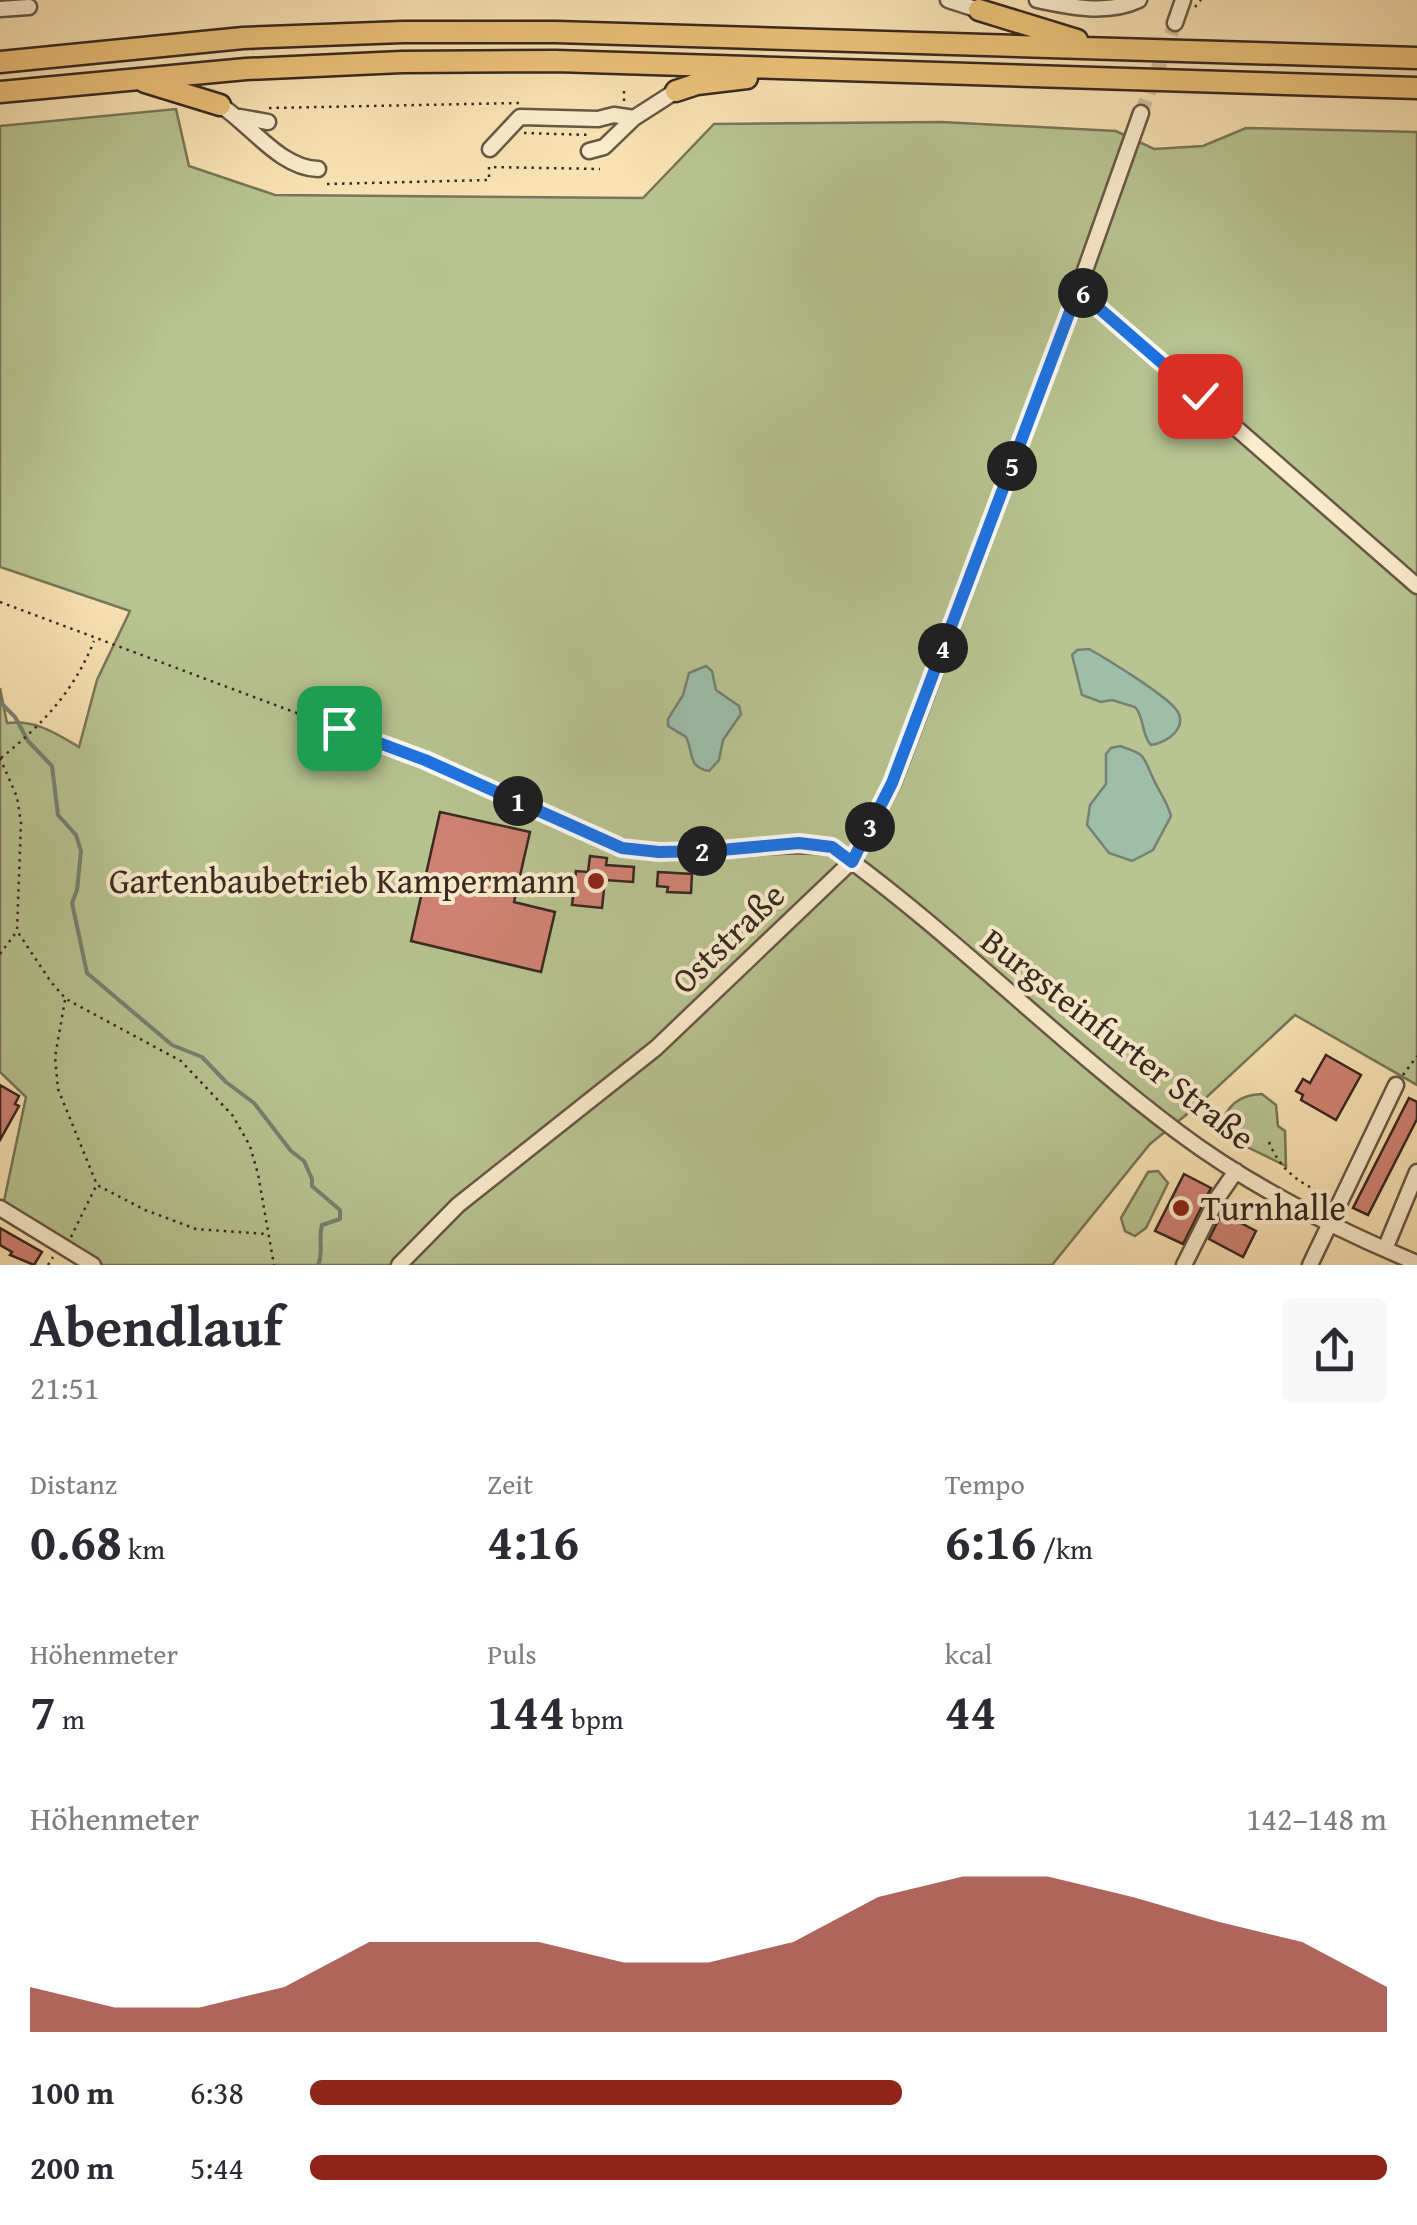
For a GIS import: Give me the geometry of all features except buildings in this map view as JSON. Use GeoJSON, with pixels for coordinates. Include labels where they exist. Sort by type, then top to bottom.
{"type":"FeatureCollection","features":[{"type":"Feature","properties":{"kind":"highway"},"geometry":{"type":"LineString","coordinates":[[961,3],[1108,49]]}},
{"type":"Feature","properties":{"kind":"highway"},"geometry":{"type":"LineString","coordinates":[[0,62],[243,38],[402,32],[556,32],[1417,58]]}},
{"type":"Feature","properties":{"kind":"highway"},"geometry":{"type":"LineString","coordinates":[[0,92],[128,78],[402,62],[556,61],[1417,88]]}},
{"type":"Feature","properties":{"kind":"highway"},"geometry":{"type":"LineString","coordinates":[[676,91],[698,84],[799,70]]}},
{"type":"Feature","properties":{"kind":"highway"},"geometry":{"type":"LineString","coordinates":[[128,78],[220,105]]}},
{"type":"Feature","properties":{"kind":"street"},"geometry":{"type":"LineString","coordinates":[[1037,0],[1069,7],[1106,8],[1139,0]]}},
{"type":"Feature","properties":{"kind":"street"},"geometry":{"type":"LineString","coordinates":[[1175,22],[1183,0]]}},
{"type":"Feature","properties":{"kind":"street"},"geometry":{"type":"LineString","coordinates":[[0,9],[29,7]]}},
{"type":"Feature","properties":{"kind":"street"},"geometry":{"type":"LineString","coordinates":[[490,148],[520,117],[598,119],[629,112],[676,91]]}},
{"type":"Feature","properties":{"kind":"street"},"geometry":{"type":"LineString","coordinates":[[220,105],[294,165],[318,169]]}},
{"type":"Feature","properties":{"kind":"street"},"geometry":{"type":"LineString","coordinates":[[590,151],[616,138],[629,112]]}},
{"type":"Feature","properties":{"kind":"street","name":"Oststraße"},"geometry":{"type":"LineString","coordinates":[[399,1265],[458,1205],[656,1048],[852,862],[892,783],[1141,112]]}},
{"type":"Feature","properties":{"kind":"street"},"geometry":{"type":"LineString","coordinates":[[239,117],[264,115]]}},
{"type":"Feature","properties":{"kind":"street"},"geometry":{"type":"LineString","coordinates":[[1078,290],[1417,586]]}},
{"type":"Feature","properties":{"kind":"street","name":"Burgsteinfurter Straße"},"geometry":{"type":"LineString","coordinates":[[576,827],[622,848],[659,852],[799,843],[832,847],[1178,1132],[1236,1172],[1330,1226],[1417,1263]]}},
{"type":"Feature","properties":{"kind":"street"},"geometry":{"type":"LineString","coordinates":[[1310,1265],[1396,1084]]}},
{"type":"Feature","properties":{"kind":"street"},"geometry":{"type":"LineString","coordinates":[[1184,1265],[1218,1197],[1236,1172]]}},
{"type":"Feature","properties":{"kind":"street"},"geometry":{"type":"LineString","coordinates":[[1384,1249],[1417,1172]]}},
{"type":"Feature","properties":{"kind":"street"},"geometry":{"type":"LineString","coordinates":[[0,1208],[92,1265]]}},
{"type":"Feature","properties":{"kind":"path"},"geometry":{"type":"LineString","coordinates":[[624,88],[629,112]]}},
{"type":"Feature","properties":{"kind":"path"},"geometry":{"type":"LineString","coordinates":[[264,115],[424,103],[534,103]]}},
{"type":"Feature","properties":{"kind":"path"},"geometry":{"type":"LineString","coordinates":[[521,133],[597,136],[598,119]]}},
{"type":"Feature","properties":{"kind":"path"},"geometry":{"type":"LineString","coordinates":[[327,184],[489,180],[488,167],[600,169]]}},
{"type":"Feature","properties":{"kind":"path"},"geometry":{"type":"LineString","coordinates":[[0,602],[425,760],[576,827]]}},
{"type":"Feature","properties":{"kind":"path"},"geometry":{"type":"LineString","coordinates":[[0,954],[17,931],[21,822],[18,797],[0,758],[32,732],[74,684],[95,638]]}},
{"type":"Feature","properties":{"kind":"path"},"geometry":{"type":"LineString","coordinates":[[17,931],[50,982],[66,999],[180,1061],[232,1116],[254,1160],[274,1265]]}},
{"type":"Feature","properties":{"kind":"path"},"geometry":{"type":"LineString","coordinates":[[66,999],[55,1056],[58,1088],[97,1184],[145,1210],[196,1230],[266,1234]]}},
{"type":"Feature","properties":{"kind":"path"},"geometry":{"type":"LineString","coordinates":[[1396,1084],[1417,1056]]}},
{"type":"Feature","properties":{"kind":"path"},"geometry":{"type":"LineString","coordinates":[[1269,1142],[1287,1172],[1302,1184],[1340,1202]]}},
{"type":"Feature","properties":{"kind":"path"},"geometry":{"type":"LineString","coordinates":[[64,1250],[97,1184]]}},
{"type":"Feature","properties":{"kind":"green space"},"geometry":{"type":"Polygon","coordinates":[[[176,109],[189,166],[275,195],[643,198],[714,124],[942,122],[1116,131],[1154,149],[1203,146],[1246,128],[1417,132],[1417,1085],[1295,1015],[1150,1144],[1052,1265],[83,1265],[3,1206],[26,1097],[0,1072],[0,688],[7,723],[36,725],[79,747],[97,680],[130,611],[0,567],[0,126],[176,109]]]}},
{"type":"Feature","properties":{"kind":"green space"},"geometry":{"type":"Polygon","coordinates":[[[1262,1094],[1276,1105],[1278,1126],[1285,1131],[1286,1166],[1237,1142],[1219,1126],[1235,1102],[1262,1094]]]}},
{"type":"Feature","properties":{"kind":"green space"},"geometry":{"type":"Polygon","coordinates":[[[1158,1171],[1168,1183],[1146,1228],[1135,1236],[1125,1231],[1121,1218],[1148,1172],[1158,1171]]]}},
{"type":"Feature","properties":{"kind":"shaded area"},"geometry":{"type":"Polygon","coordinates":[[[1089,649],[1147,685],[1175,708],[1180,721],[1175,732],[1151,745],[1135,707],[1082,695],[1072,655],[1077,650],[1089,649]]]}},
{"type":"Feature","properties":{"kind":"shaded area"},"geometry":{"type":"Polygon","coordinates":[[[706,666],[712,671],[716,690],[739,706],[741,714],[723,740],[719,760],[709,771],[694,763],[686,737],[668,726],[689,673],[706,666]]]}},
{"type":"Feature","properties":{"kind":"shaded area"},"geometry":{"type":"Polygon","coordinates":[[[1120,746],[1142,757],[1171,816],[1153,850],[1132,861],[1109,853],[1087,825],[1090,805],[1106,784],[1106,754],[1120,746]]]}},
{"type":"Feature","properties":{"kind":"waterway"},"geometry":{"type":"LineString","coordinates":[[0,702],[52,766],[58,815],[76,835],[81,851],[72,903],[87,973],[172,1045],[202,1057],[254,1103],[291,1151],[304,1161],[312,1186],[340,1210],[340,1219],[322,1225],[318,1265]]}},
{"type":"Feature","properties":{"kind":"tunnel"},"geometry":{"type":"LineString","coordinates":[[1141,113],[1175,23]]}},
{"type":"Feature","properties":{"kind":"place","name":"Gartenbaubetrieb Kampermann"},"geometry":{"type":"Point","coordinates":[596,881]}},
{"type":"Feature","properties":{"kind":"place","name":"Turnhalle"},"geometry":{"type":"Point","coordinates":[1181,1208]}},
{"type":"Feature","properties":{"kind":"route"},"geometry":{"type":"LineString","coordinates":[[339,728],[425,760],[622,848],[710,851],[799,843],[832,847],[852,862],[892,783],[1078,290],[1200,396]]}}]}
